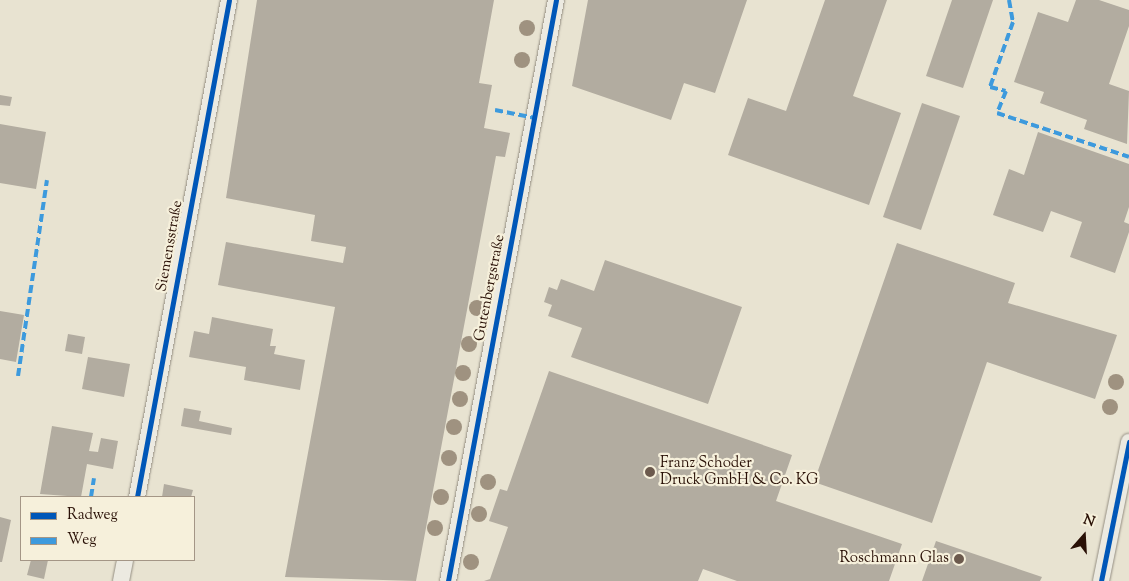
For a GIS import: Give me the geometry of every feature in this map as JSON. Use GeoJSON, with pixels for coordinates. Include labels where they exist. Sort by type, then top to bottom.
{"type":"FeatureCollection","features":[{"type":"Feature","properties":{"kind":"street","name":"Siemensstraße"},"geometry":{"type":"LineString","coordinates":[[137,496],[229,0]]}},
{"type":"Feature","properties":{"kind":"street","name":"Gutenbergstraße"},"geometry":{"type":"LineString","coordinates":[[448,581],[556,0]]}},
{"type":"Feature","properties":{"kind":"street"},"geometry":{"type":"LineString","coordinates":[[1101,581],[1129,442]]}},
{"type":"Feature","properties":{"kind":"street"},"geometry":{"type":"LineString","coordinates":[[121,581],[125,561]]}},
{"type":"Feature","properties":{"kind":"building"},"geometry":{"type":"Polygon","coordinates":[[[257,0],[494,0],[479,83],[492,85],[484,128],[510,133],[505,157],[496,156],[416,581],[285,577],[335,307],[218,285],[226,242],[343,263],[346,247],[311,241],[315,215],[226,198],[257,0]]]}},
{"type":"Feature","properties":{"kind":"building"},"geometry":{"type":"Polygon","coordinates":[[[588,0],[747,0],[715,93],[684,83],[671,120],[572,86],[588,0]]]}},
{"type":"Feature","properties":{"kind":"building"},"geometry":{"type":"Polygon","coordinates":[[[825,0],[887,0],[853,96],[901,113],[869,205],[728,155],[748,98],[786,111],[825,0]]]}},
{"type":"Feature","properties":{"kind":"building"},"geometry":{"type":"Polygon","coordinates":[[[952,0],[993,0],[963,88],[926,76],[952,0]]]}},
{"type":"Feature","properties":{"kind":"building"},"geometry":{"type":"Polygon","coordinates":[[[1076,0],[1099,0],[1129,10],[1129,26],[1109,84],[1129,91],[1127,144],[1084,129],[1087,120],[1040,103],[1044,92],[1014,82],[1038,12],[1068,22],[1076,0]]]}},
{"type":"Feature","properties":{"kind":"building"},"geometry":{"type":"Polygon","coordinates":[[[0,95],[12,97],[10,106],[0,105],[0,95]]]}},
{"type":"Feature","properties":{"kind":"building"},"geometry":{"type":"Polygon","coordinates":[[[922,103],[960,116],[921,230],[883,217],[922,103]]]}},
{"type":"Feature","properties":{"kind":"building"},"geometry":{"type":"Polygon","coordinates":[[[0,124],[46,132],[36,189],[0,183],[0,124]]]}},
{"type":"Feature","properties":{"kind":"building"},"geometry":{"type":"Polygon","coordinates":[[[1038,132],[1129,164],[1129,207],[1124,222],[1129,224],[1129,232],[1115,273],[1070,257],[1082,222],[1051,211],[1043,232],[993,215],[1009,169],[1024,175],[1038,132]]]}},
{"type":"Feature","properties":{"kind":"building"},"geometry":{"type":"Polygon","coordinates":[[[897,243],[1015,283],[1008,303],[1117,335],[1095,399],[987,362],[932,523],[814,482],[897,243]]]}},
{"type":"Feature","properties":{"kind":"building"},"geometry":{"type":"Polygon","coordinates":[[[605,260],[742,307],[708,404],[571,357],[582,328],[548,316],[552,305],[544,302],[549,287],[557,290],[561,279],[594,291],[605,260]]]}},
{"type":"Feature","properties":{"kind":"building"},"geometry":{"type":"Polygon","coordinates":[[[0,311],[24,315],[16,362],[0,359],[0,311]]]}},
{"type":"Feature","properties":{"kind":"building"},"geometry":{"type":"Polygon","coordinates":[[[212,317],[273,329],[270,346],[276,346],[274,354],[305,360],[300,390],[244,380],[246,367],[189,357],[194,331],[209,334],[212,317]]]}},
{"type":"Feature","properties":{"kind":"building"},"geometry":{"type":"Polygon","coordinates":[[[68,334],[85,337],[82,354],[65,351],[68,334]]]}},
{"type":"Feature","properties":{"kind":"building"},"geometry":{"type":"Polygon","coordinates":[[[88,357],[130,364],[124,397],[82,389],[88,357]]]}},
{"type":"Feature","properties":{"kind":"building","name":"Franz Schoder Druck GmbH & Co. KG"},"geometry":{"type":"Polygon","coordinates":[[[549,371],[792,455],[776,501],[902,544],[889,581],[737,581],[703,569],[698,581],[484,581],[490,579],[508,527],[489,521],[500,489],[507,491],[549,371]]]}},
{"type":"Feature","properties":{"kind":"building"},"geometry":{"type":"Polygon","coordinates":[[[184,408],[201,411],[199,421],[232,428],[231,435],[181,426],[184,408]]]}},
{"type":"Feature","properties":{"kind":"building"},"geometry":{"type":"Polygon","coordinates":[[[52,426],[93,433],[89,451],[98,452],[101,438],[118,441],[113,469],[87,464],[81,496],[40,494],[52,426]]]}},
{"type":"Feature","properties":{"kind":"building"},"geometry":{"type":"Polygon","coordinates":[[[164,484],[193,490],[191,496],[162,496],[164,484]]]}},
{"type":"Feature","properties":{"kind":"building"},"geometry":{"type":"Polygon","coordinates":[[[0,517],[11,520],[2,562],[0,562],[0,517]]]}},
{"type":"Feature","properties":{"kind":"building","name":"Roschmann Glas"},"geometry":{"type":"Polygon","coordinates":[[[936,541],[1042,577],[1040,581],[922,581],[936,541]]]}},
{"type":"Feature","properties":{"kind":"building"},"geometry":{"type":"Polygon","coordinates":[[[31,561],[48,561],[44,579],[27,575],[31,561]]]}},
{"type":"Feature","properties":{"kind":"marked path"},"geometry":{"type":"LineString","coordinates":[[1009,0],[1013,22],[990,87],[1006,91],[997,113],[1129,157]]}},
{"type":"Feature","properties":{"kind":"marked path"},"geometry":{"type":"LineString","coordinates":[[495,110],[535,118]]}},
{"type":"Feature","properties":{"kind":"marked path"},"geometry":{"type":"LineString","coordinates":[[18,376],[47,180]]}},
{"type":"Feature","properties":{"kind":"marked path"},"geometry":{"type":"LineString","coordinates":[[91,496],[94,478]]}},
{"type":"Feature","properties":{"kind":"cycle path"},"geometry":{"type":"LineString","coordinates":[[137,496],[229,0]]}},
{"type":"Feature","properties":{"kind":"cycle path"},"geometry":{"type":"LineString","coordinates":[[448,581],[556,0]]}},
{"type":"Feature","properties":{"kind":"cycle path"},"geometry":{"type":"LineString","coordinates":[[1101,581],[1129,442]]}},
{"type":"Feature","properties":{"kind":"place","name":"Franz Schoder Druck GmbH & Co. KG"},"geometry":{"type":"Point","coordinates":[650,472]}},
{"type":"Feature","properties":{"kind":"place","name":"Roschmann Glas"},"geometry":{"type":"Point","coordinates":[959,559]}}]}
